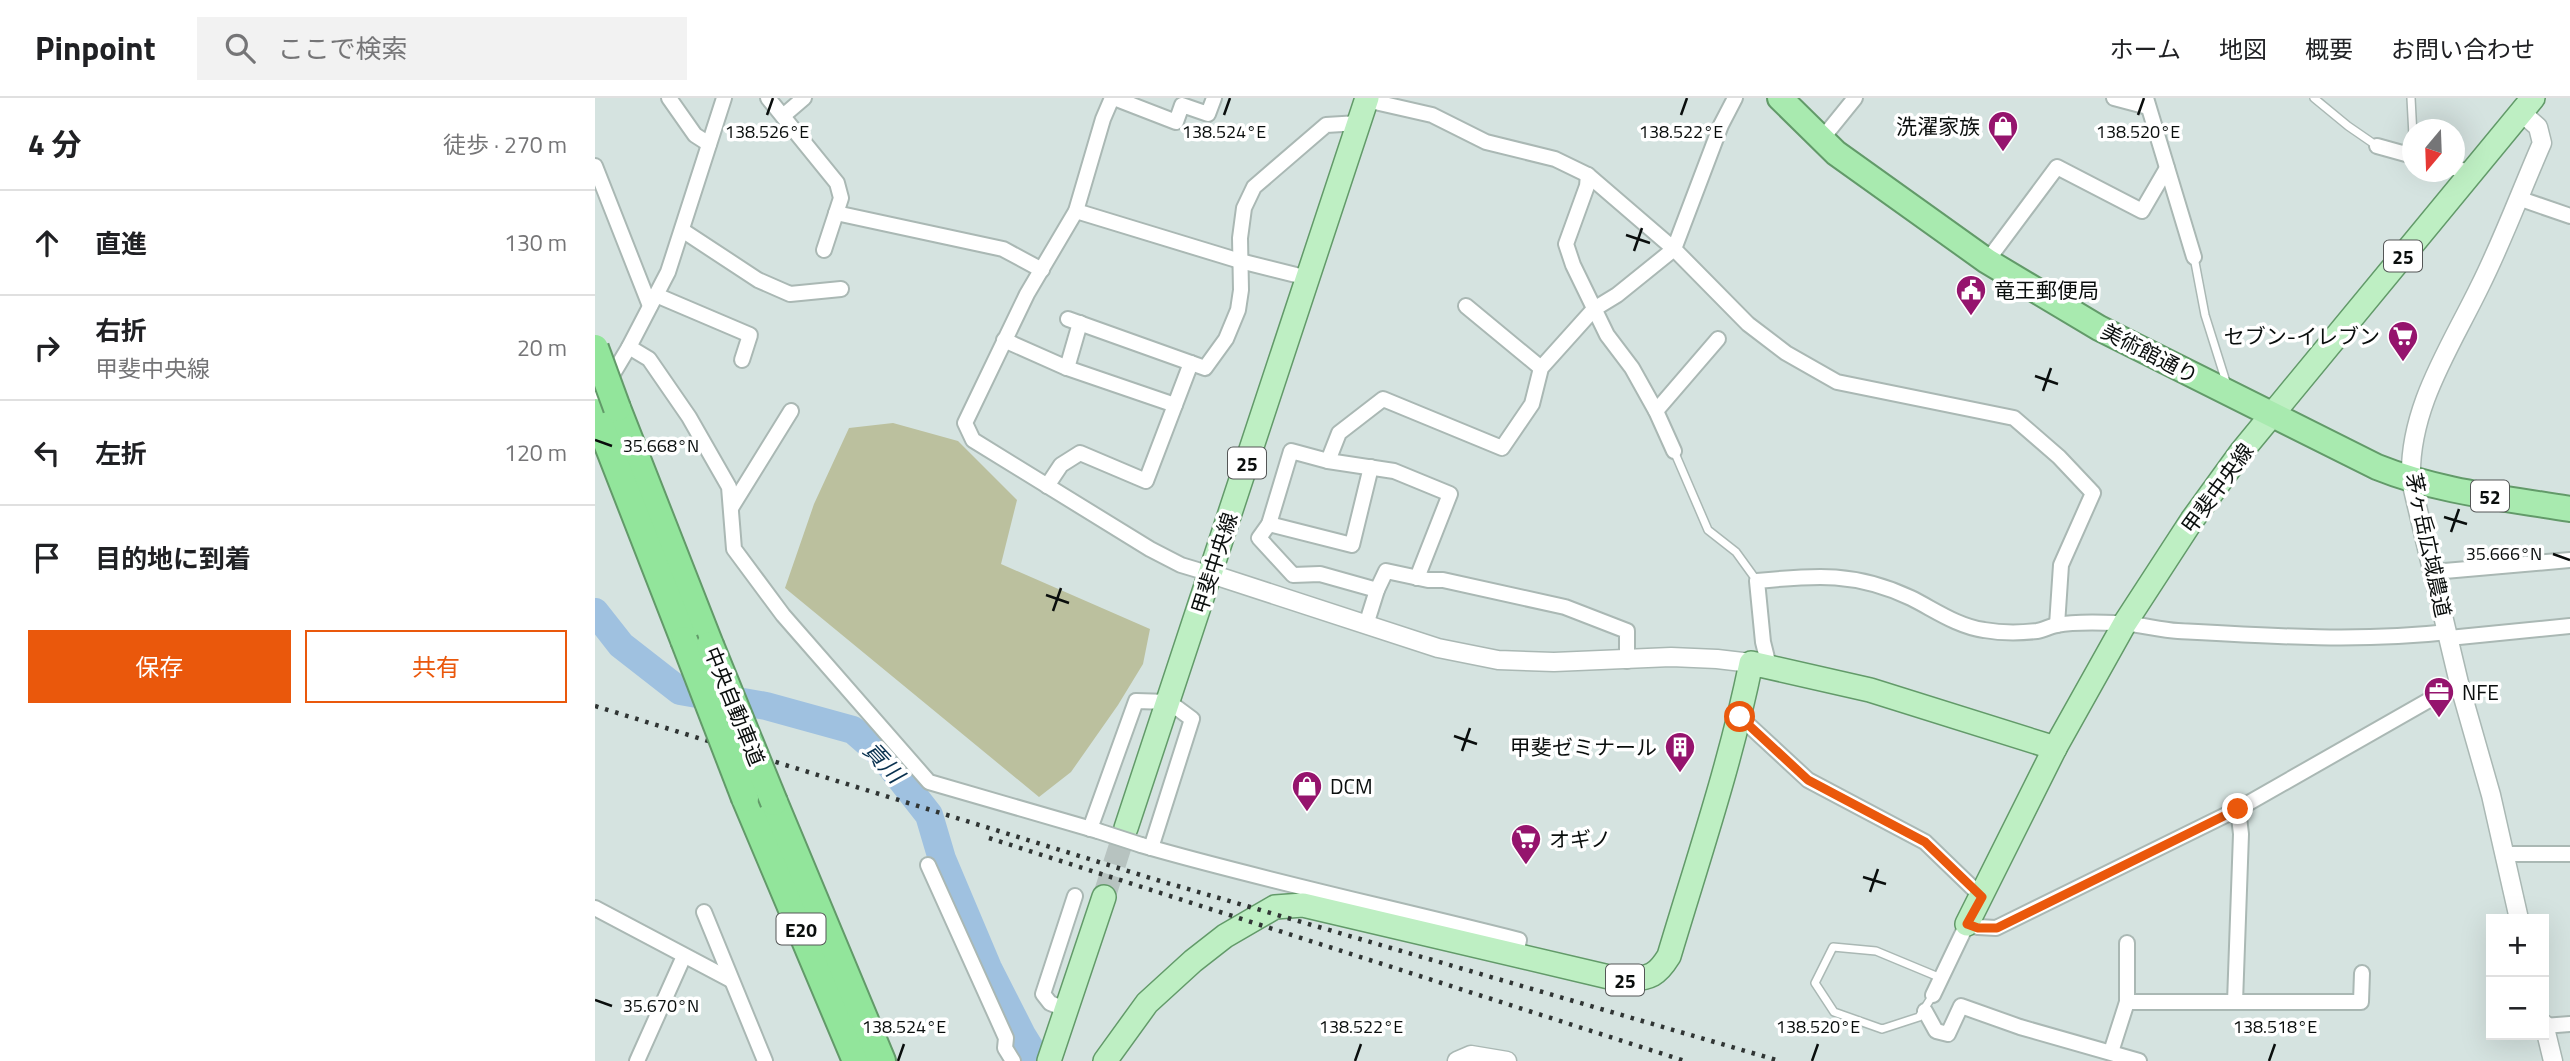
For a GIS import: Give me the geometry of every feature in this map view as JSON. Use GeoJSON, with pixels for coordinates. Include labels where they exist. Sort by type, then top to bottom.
{"type":"FeatureCollection","features":[{"type":"Feature","properties":{"kind":"highway","name":"美術館通り"},"geometry":{"type":"LineString","coordinates":[[1780,98],[1821,140],[1987,261],[2099,328],[2377,467],[2411,481],[2452,491],[2570,509]]}},
{"type":"Feature","properties":{"kind":"highway","name":"中央自動車道"},"geometry":{"type":"LineString","coordinates":[[595,348],[602,412],[684,640],[745,797],[856,1061]]}},
{"type":"Feature","properties":{"kind":"highway","name":"中央自動車道"},"geometry":{"type":"LineString","coordinates":[[602,412],[710,645],[882,1061]]}},
{"type":"Feature","properties":{"kind":"main road","name":"甲斐中央線"},"geometry":{"type":"LineString","coordinates":[[1140,840],[1169,702],[1366,99]]}},
{"type":"Feature","properties":{"kind":"main road","name":"甲斐中央線"},"geometry":{"type":"LineString","coordinates":[[2465,168],[2527,105]]}},
{"type":"Feature","properties":{"kind":"main road","name":"甲斐中央線"},"geometry":{"type":"LineString","coordinates":[[1967,924],[2055,748],[2125,623],[2192,520],[2454,182]]}},
{"type":"Feature","properties":{"kind":"main road","name":"25"},"geometry":{"type":"LineString","coordinates":[[1105,1061],[1147,1003],[1226,936],[1275,907],[1303,905],[1626,981],[1650,977],[1660,971],[1669,956],[1740,717],[1760,664]]}},
{"type":"Feature","properties":{"kind":"main road"},"geometry":{"type":"LineString","coordinates":[[1760,664],[1870,690],[2055,748]]}},
{"type":"Feature","properties":{"kind":"main road"},"geometry":{"type":"LineString","coordinates":[[1049,1061],[1104,897]]}},
{"type":"Feature","properties":{"kind":"street"},"geometry":{"type":"LineString","coordinates":[[669,98],[695,135],[709,144]]}},
{"type":"Feature","properties":{"kind":"street"},"geometry":{"type":"LineString","coordinates":[[602,412],[625,354],[668,272],[724,98]]}},
{"type":"Feature","properties":{"kind":"street"},"geometry":{"type":"LineString","coordinates":[[768,98],[837,183],[841,198],[824,250]]}},
{"type":"Feature","properties":{"kind":"street"},"geometry":{"type":"LineString","coordinates":[[783,116],[804,98]]}},
{"type":"Feature","properties":{"kind":"street"},"geometry":{"type":"LineString","coordinates":[[1214,98],[1208,114],[1182,105],[1176,122],[1113,98],[1103,119],[1076,211],[1027,294],[965,423],[974,440],[1150,549],[1181,565],[1438,649],[1498,660],[1554,663],[1671,657],[1760,664],[1763,642],[1757,581],[1810,575],[1867,580],[1912,599],[1947,618],[1982,630],[2019,633],[2039,631],[2057,625],[2125,623],[2175,631],[2309,636],[2449,635],[2570,626]]}},
{"type":"Feature","properties":{"kind":"street"},"geometry":{"type":"LineString","coordinates":[[1328,461],[1339,433],[1383,398],[1502,447],[1532,404],[1541,368],[1594,309],[1617,295],[1674,250],[1721,125],[1735,98]]}},
{"type":"Feature","properties":{"kind":"street"},"geometry":{"type":"LineString","coordinates":[[1821,140],[1855,98]]}},
{"type":"Feature","properties":{"kind":"street"},"geometry":{"type":"LineString","coordinates":[[2114,98],[2147,102],[2194,257]]}},
{"type":"Feature","properties":{"kind":"street"},"geometry":{"type":"LineString","coordinates":[[1366,99],[1432,115],[1486,142],[1555,159],[1588,175],[1674,250],[1748,324],[1786,353],[1837,382],[2014,418],[2059,457],[2093,493],[2061,565],[2057,625]]}},
{"type":"Feature","properties":{"kind":"street","name":"茅ヶ岳広域農道"},"geometry":{"type":"LineString","coordinates":[[2518,914],[2491,795],[2459,683],[2411,481],[2410,462],[2426,392],[2481,284],[2542,143],[2538,127],[2527,105]]}},
{"type":"Feature","properties":{"kind":"street"},"geometry":{"type":"LineString","coordinates":[[1067,369],[1074,321],[1205,368],[1226,339],[1238,310],[1244,208],[1254,187],[1326,125],[1359,122]]}},
{"type":"Feature","properties":{"kind":"street"},"geometry":{"type":"LineString","coordinates":[[2377,146],[2402,153]]}},
{"type":"Feature","properties":{"kind":"street"},"geometry":{"type":"LineString","coordinates":[[595,166],[653,301],[750,335],[742,360]]}},
{"type":"Feature","properties":{"kind":"street"},"geometry":{"type":"LineString","coordinates":[[1987,261],[2057,167],[2142,211],[2167,168]]}},
{"type":"Feature","properties":{"kind":"street"},"geometry":{"type":"LineString","coordinates":[[1588,175],[1587,186],[1566,244],[1573,265],[1607,335],[1632,368],[1656,411],[1674,452]]}},
{"type":"Feature","properties":{"kind":"street"},"geometry":{"type":"LineString","coordinates":[[2518,198],[2570,216]]}},
{"type":"Feature","properties":{"kind":"street"},"geometry":{"type":"LineString","coordinates":[[1076,211],[1240,261],[1308,278]]}},
{"type":"Feature","properties":{"kind":"street"},"geometry":{"type":"LineString","coordinates":[[837,214],[1003,249],[1042,270]]}},
{"type":"Feature","properties":{"kind":"street"},"geometry":{"type":"LineString","coordinates":[[682,230],[758,280],[790,293],[841,289]]}},
{"type":"Feature","properties":{"kind":"street"},"geometry":{"type":"LineString","coordinates":[[1467,306],[1541,368]]}},
{"type":"Feature","properties":{"kind":"street"},"geometry":{"type":"LineString","coordinates":[[1656,411],[1718,339]]}},
{"type":"Feature","properties":{"kind":"street"},"geometry":{"type":"LineString","coordinates":[[1004,340],[1067,369],[1175,405]]}},
{"type":"Feature","properties":{"kind":"street"},"geometry":{"type":"LineString","coordinates":[[595,355],[625,354],[649,359],[689,417],[729,487],[734,549],[783,615],[929,782],[1094,830],[1140,840],[1269,879],[1519,940],[1516,955]]}},
{"type":"Feature","properties":{"kind":"street"},"geometry":{"type":"LineString","coordinates":[[1047,486],[1061,465],[1080,453],[1146,481],[1191,363]]}},
{"type":"Feature","properties":{"kind":"street"},"geometry":{"type":"LineString","coordinates":[[731,508],[791,411]]}},
{"type":"Feature","properties":{"kind":"street"},"geometry":{"type":"LineString","coordinates":[[1377,590],[1320,574],[1293,575],[1259,538],[1269,524],[1291,451],[1328,461],[1394,471],[1450,494],[1417,578]]}},
{"type":"Feature","properties":{"kind":"street"},"geometry":{"type":"LineString","coordinates":[[1269,524],[1352,545],[1371,467]]}},
{"type":"Feature","properties":{"kind":"street"},"geometry":{"type":"LineString","coordinates":[[2433,572],[2570,560]]}},
{"type":"Feature","properties":{"kind":"street"},"geometry":{"type":"LineString","coordinates":[[1366,625],[1386,571],[1443,580],[1565,607],[1627,631],[1627,661]]}},
{"type":"Feature","properties":{"kind":"street"},"geometry":{"type":"LineString","coordinates":[[1933,995],[1967,924],[1978,928],[1997,928],[2238,809],[2459,683]]}},
{"type":"Feature","properties":{"kind":"street"},"geometry":{"type":"LineString","coordinates":[[1094,830],[1136,701],[1169,702],[1192,719],[1140,840]]}},
{"type":"Feature","properties":{"kind":"street"},"geometry":{"type":"LineString","coordinates":[[1740,717],[1808,780],[1925,842],[1982,897]]}},
{"type":"Feature","properties":{"kind":"street"},"geometry":{"type":"LineString","coordinates":[[2235,1002],[2241,834],[2238,809]]}},
{"type":"Feature","properties":{"kind":"street"},"geometry":{"type":"LineString","coordinates":[[2504,854],[2570,854]]}},
{"type":"Feature","properties":{"kind":"street"},"geometry":{"type":"LineString","coordinates":[[928,865],[1006,1038],[1006,1048],[1013,1061]]}},
{"type":"Feature","properties":{"kind":"street"},"geometry":{"type":"LineString","coordinates":[[1065,1013],[1050,1003],[1043,994],[1075,896]]}},
{"type":"Feature","properties":{"kind":"street"},"geometry":{"type":"LineString","coordinates":[[595,908],[731,980]]}},
{"type":"Feature","properties":{"kind":"street"},"geometry":{"type":"LineString","coordinates":[[704,912],[765,1061]]}},
{"type":"Feature","properties":{"kind":"street"},"geometry":{"type":"LineString","coordinates":[[2111,1052],[2127,1002],[2127,943]]}},
{"type":"Feature","properties":{"kind":"street"},"geometry":{"type":"LineString","coordinates":[[637,1061],[684,956]]}},
{"type":"Feature","properties":{"kind":"street"},"geometry":{"type":"LineString","coordinates":[[2127,1002],[2361,1002],[2362,973]]}},
{"type":"Feature","properties":{"kind":"street"},"geometry":{"type":"LineString","coordinates":[[1925,1010],[1936,1031],[1948,1034],[1961,1006],[2020,1027],[2139,1061]]}},
{"type":"Feature","properties":{"kind":"street"},"geometry":{"type":"LineString","coordinates":[[2549,1025],[2570,1024]]}},
{"type":"Feature","properties":{"kind":"street"},"geometry":{"type":"LineString","coordinates":[[2548,1040],[2553,1061]]}},
{"type":"Feature","properties":{"kind":"street"},"geometry":{"type":"LineString","coordinates":[[1457,1061],[1471,1055],[1507,1061]]}},
{"type":"Feature","properties":{"kind":"lane"},"geometry":{"type":"LineString","coordinates":[[2314,98],[2377,146]]}},
{"type":"Feature","properties":{"kind":"lane"},"geometry":{"type":"LineString","coordinates":[[2411,98],[2412,119]]}},
{"type":"Feature","properties":{"kind":"lane"},"geometry":{"type":"LineString","coordinates":[[2194,257],[2205,316],[2230,392]]}},
{"type":"Feature","properties":{"kind":"lane"},"geometry":{"type":"LineString","coordinates":[[1674,452],[1708,530],[1736,552],[1757,581]]}},
{"type":"Feature","properties":{"kind":"lane"},"geometry":{"type":"LineString","coordinates":[[1933,995],[1919,1017],[1882,1029],[1834,1012],[1815,983],[1833,947],[1876,951],[1941,978]]}},
{"type":"Feature","properties":{"kind":"green space"},"geometry":{"type":"Polygon","coordinates":[[[893,423],[958,441],[1017,500],[1001,564],[1150,629],[1143,664],[1118,705],[1071,772],[1039,797],[785,588],[814,504],[849,428],[893,423]]]}},
{"type":"Feature","properties":{"kind":"waterway","name":"貢川"},"geometry":{"type":"LineString","coordinates":[[595,612],[621,645],[680,691],[766,706],[853,730],[882,755],[929,815],[942,859],[988,968],[1038,1061]]}},
{"type":"Feature","properties":{"kind":"tunnel"},"geometry":{"type":"LineString","coordinates":[[1104,897],[1126,828]]}},
{"type":"Feature","properties":{"kind":"railway"},"geometry":{"type":"LineString","coordinates":[[595,706],[1157,880],[1780,1061]]}},
{"type":"Feature","properties":{"kind":"railway"},"geometry":{"type":"LineString","coordinates":[[989,838],[1685,1061]]}},
{"type":"Feature","properties":{"kind":"place","name":"洗濯家族"},"geometry":{"type":"Point","coordinates":[2003,153]}},
{"type":"Feature","properties":{"kind":"place","name":"竜王郵便局"},"geometry":{"type":"Point","coordinates":[1971,317]}},
{"type":"Feature","properties":{"kind":"place","name":"セブン-イレブン"},"geometry":{"type":"Point","coordinates":[2403,363]}},
{"type":"Feature","properties":{"kind":"place","name":"NFE"},"geometry":{"type":"Point","coordinates":[2439,719]}},
{"type":"Feature","properties":{"kind":"place","name":"甲斐ゼミナール"},"geometry":{"type":"Point","coordinates":[1680,774]}},
{"type":"Feature","properties":{"kind":"place","name":"DCM"},"geometry":{"type":"Point","coordinates":[1307,813]}},
{"type":"Feature","properties":{"kind":"place","name":"オギノ"},"geometry":{"type":"Point","coordinates":[1526,866]}},
{"type":"Feature","properties":{"kind":"route"},"geometry":{"type":"LineString","coordinates":[[1740,717],[1808,780],[1925,842],[1982,897],[1967,924],[1978,928],[1997,928],[2238,809]]}}]}
